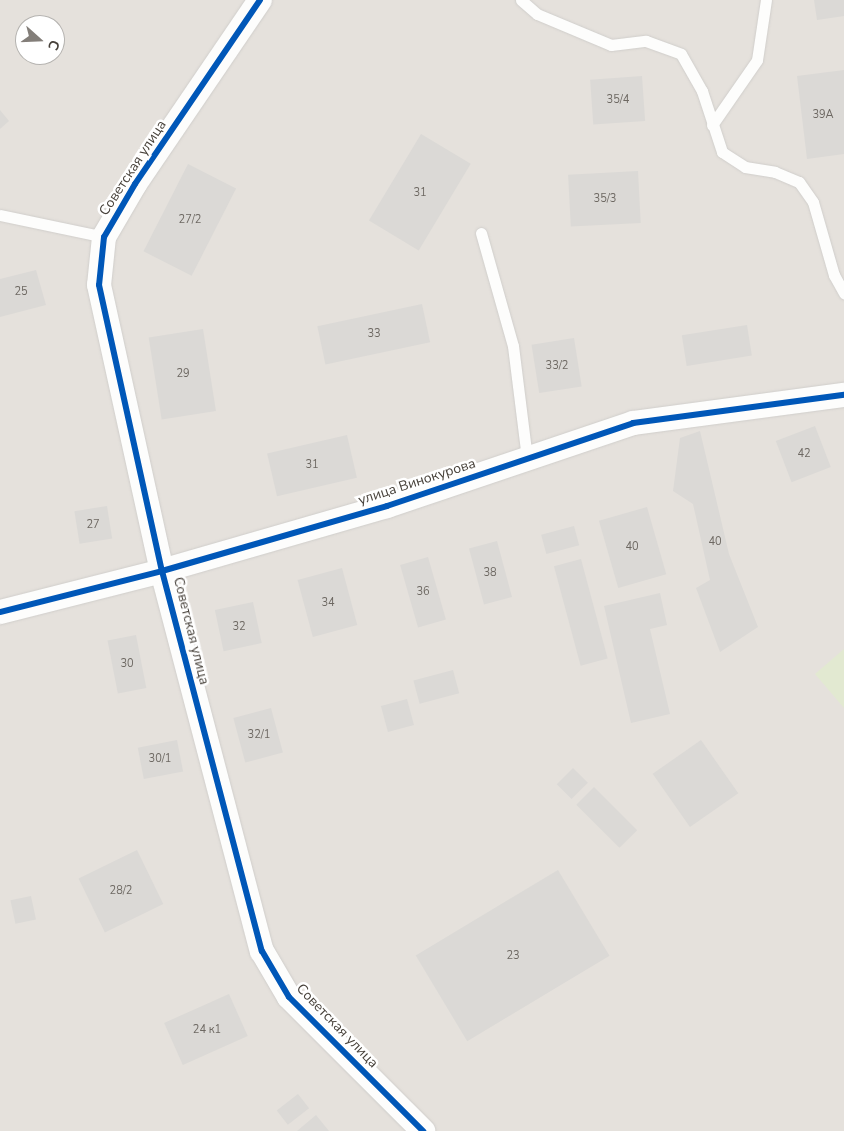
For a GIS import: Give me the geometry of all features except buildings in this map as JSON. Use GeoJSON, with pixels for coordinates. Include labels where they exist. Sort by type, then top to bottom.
{"type":"FeatureCollection","features":[{"type":"Feature","properties":{"kind":"street","name":"Советская улица"},"geometry":{"type":"LineString","coordinates":[[260,0],[135,184],[104,237],[99,285],[162,571],[262,952],[289,997],[423,1131]]}},
{"type":"Feature","properties":{"kind":"street","name":"улица Винокурова"},"geometry":{"type":"LineString","coordinates":[[0,612],[162,571],[387,506],[633,423],[681,414],[844,395]]}},
{"type":"Feature","properties":{"kind":"lane"},"geometry":{"type":"LineString","coordinates":[[521,0],[537,14],[611,45],[646,41],[681,54],[702,92],[722,152],[745,167],[775,172],[799,182],[812,202],[831,267],[844,293]]}},
{"type":"Feature","properties":{"kind":"lane"},"geometry":{"type":"LineString","coordinates":[[712,125],[757,60],[766,0]]}},
{"type":"Feature","properties":{"kind":"lane"},"geometry":{"type":"LineString","coordinates":[[0,215],[104,237]]}},
{"type":"Feature","properties":{"kind":"lane"},"geometry":{"type":"LineString","coordinates":[[481,233],[513,346],[527,458]]}},
{"type":"Feature","properties":{"kind":"shaded area"},"geometry":{"type":"Polygon","coordinates":[[[0,0],[844,0],[844,1131],[0,1131],[0,0]]]}},
{"type":"Feature","properties":{"kind":"green space"},"geometry":{"type":"Polygon","coordinates":[[[844,649],[844,708],[815,674],[844,649]]]}},
{"type":"Feature","properties":{"kind":"cycle path"},"geometry":{"type":"LineString","coordinates":[[260,0],[135,184],[104,237],[99,285],[162,571],[262,951],[289,997],[423,1131]]}},
{"type":"Feature","properties":{"kind":"cycle path"},"geometry":{"type":"LineString","coordinates":[[0,612],[162,571],[387,506],[633,423],[844,395]]}}]}
